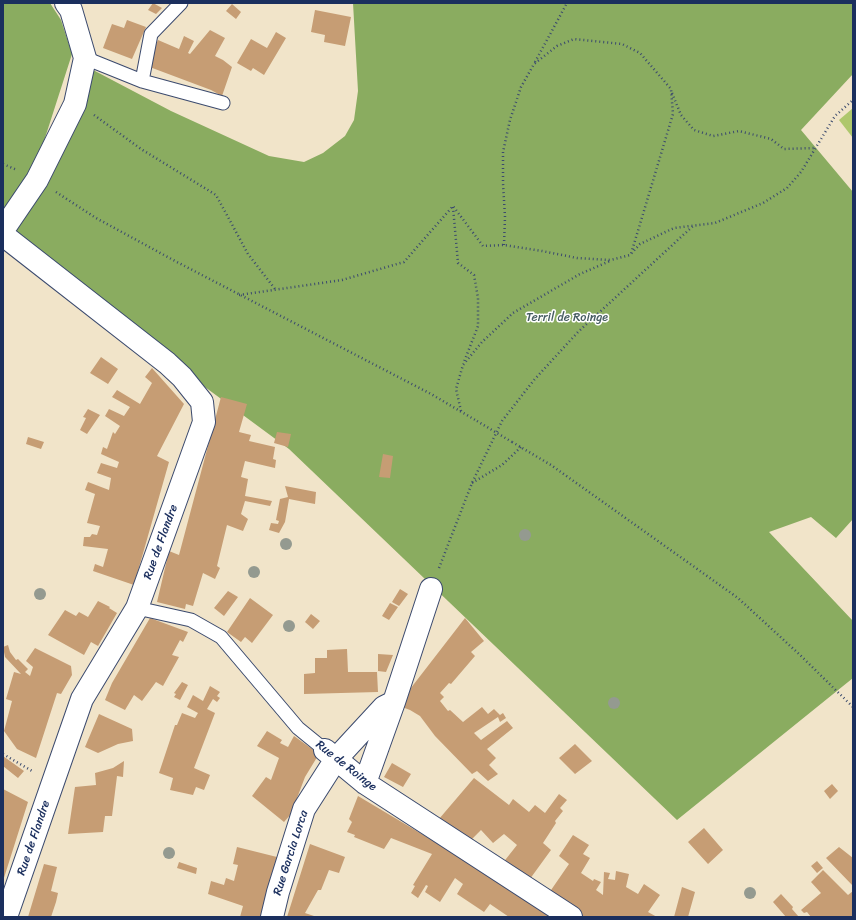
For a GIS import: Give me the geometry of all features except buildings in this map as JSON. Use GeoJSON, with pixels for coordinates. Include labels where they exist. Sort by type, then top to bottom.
{"type":"FeatureCollection","features":[{"type":"Feature","properties":{"kind":"street"},"geometry":{"type":"LineString","coordinates":[[3,230],[30,176],[75,104],[86,58],[73,5]]}},
{"type":"Feature","properties":{"kind":"street","name":"Rue de Flandre"},"geometry":{"type":"LineString","coordinates":[[3,236],[167,363],[182,377],[202,402],[204,422],[137,608],[82,699],[6,917]]}},
{"type":"Feature","properties":{"kind":"street"},"geometry":{"type":"LineString","coordinates":[[365,783],[394,702],[431,589]]}},
{"type":"Feature","properties":{"kind":"street","name":"Rue Garcia Lorca"},"geometry":{"type":"LineString","coordinates":[[272,917],[278,892],[304,809],[330,754],[384,707],[394,702]]}},
{"type":"Feature","properties":{"kind":"street","name":"Rue de Roinge"},"geometry":{"type":"LineString","coordinates":[[330,754],[365,783],[572,917]]}},
{"type":"Feature","properties":{"kind":"lane"},"geometry":{"type":"LineString","coordinates":[[142,81],[151,34],[180,3]]}},
{"type":"Feature","properties":{"kind":"lane"},"geometry":{"type":"LineString","coordinates":[[86,58],[142,81],[224,103]]}},
{"type":"Feature","properties":{"kind":"lane","name":"Rue de Roinge"},"geometry":{"type":"LineString","coordinates":[[137,608],[191,620],[220,637],[298,728],[330,754]]}},
{"type":"Feature","properties":{"kind":"path"},"geometry":{"type":"LineString","coordinates":[[504,245],[505,217],[503,152],[510,120],[521,87],[567,3]]}},
{"type":"Feature","properties":{"kind":"path"},"geometry":{"type":"LineString","coordinates":[[534,64],[556,46],[574,39],[622,44],[640,53],[671,89],[681,115],[694,130],[713,136],[739,131],[771,139],[784,149],[816,148]]}},
{"type":"Feature","properties":{"kind":"path"},"geometry":{"type":"LineString","coordinates":[[630,255],[673,114],[671,89]]}},
{"type":"Feature","properties":{"kind":"path"},"geometry":{"type":"LineString","coordinates":[[463,365],[482,342],[514,313],[580,274],[611,260],[630,255],[640,244],[674,228],[715,223],[763,203],[786,188],[801,172],[835,116],[853,100]]}},
{"type":"Feature","properties":{"kind":"path"},"geometry":{"type":"LineString","coordinates":[[75,104],[98,116],[113,130],[141,149],[216,195],[248,254],[275,289]]}},
{"type":"Feature","properties":{"kind":"path"},"geometry":{"type":"LineString","coordinates":[[3,164],[30,176],[96,218],[239,295],[431,394],[551,464],[738,598],[800,654],[853,707]]}},
{"type":"Feature","properties":{"kind":"path"},"geometry":{"type":"LineString","coordinates":[[453,206],[483,246],[504,245],[577,258],[611,260]]}},
{"type":"Feature","properties":{"kind":"path"},"geometry":{"type":"LineString","coordinates":[[239,295],[342,280],[404,262],[453,206]]}},
{"type":"Feature","properties":{"kind":"path"},"geometry":{"type":"LineString","coordinates":[[453,206],[458,263],[474,275],[478,298],[478,326],[463,365],[456,390],[462,412]]}},
{"type":"Feature","properties":{"kind":"path"},"geometry":{"type":"LineString","coordinates":[[431,589],[472,483],[502,421],[534,380],[578,332],[694,226]]}},
{"type":"Feature","properties":{"kind":"path"},"geometry":{"type":"LineString","coordinates":[[472,483],[502,465],[521,447]]}},
{"type":"Feature","properties":{"kind":"path"},"geometry":{"type":"LineString","coordinates":[[3,754],[53,782]]}},
{"type":"Feature","properties":{"kind":"green space","name":"Terril de Roinge"},"geometry":{"type":"Polygon","coordinates":[[[3,3],[50,3],[61,20],[72,54],[26,197],[43,178],[76,61],[171,111],[269,156],[304,162],[323,153],[345,136],[354,120],[358,91],[353,3],[853,3],[853,74],[801,130],[853,192],[853,519],[836,538],[811,517],[769,532],[853,621],[853,678],[677,820],[289,449],[106,314],[3,235],[3,3]]]}},
{"type":"Feature","properties":{"kind":"green space"},"geometry":{"type":"Polygon","coordinates":[[[853,108],[853,138],[839,120],[853,108]]]}}]}
